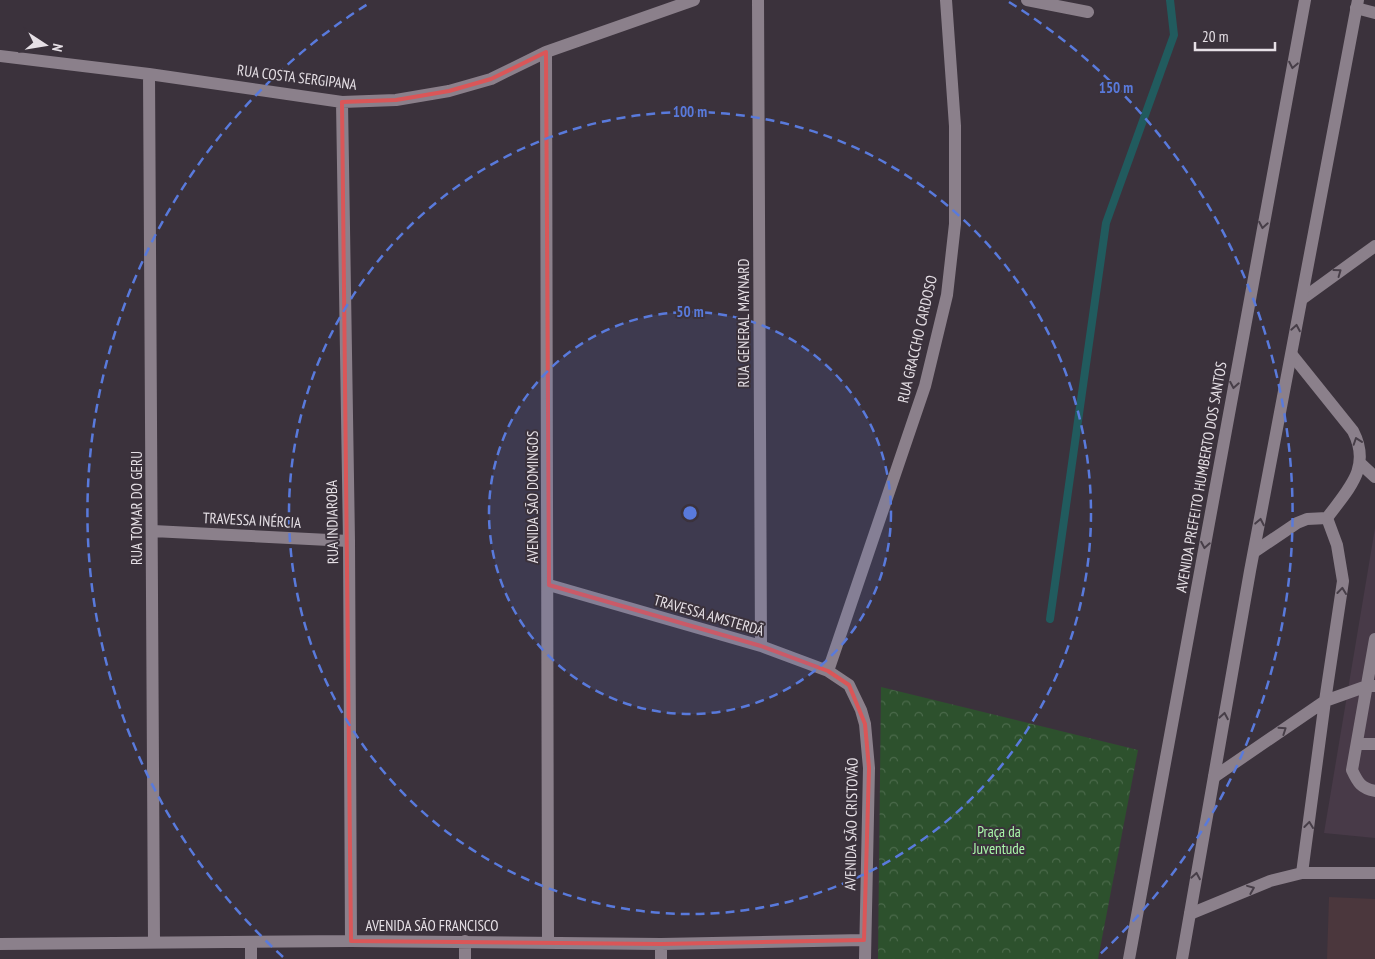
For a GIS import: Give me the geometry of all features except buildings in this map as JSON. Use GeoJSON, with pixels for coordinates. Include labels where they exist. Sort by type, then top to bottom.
{"type":"FeatureCollection","features":[{"type":"Feature","properties":{"kind":"street","name":"RUA COSTA SERGIPANA"},"geometry":{"type":"LineString","coordinates":[[0,56],[149,74],[342,102],[396,100],[449,91],[491,79],[546,52],[694,0]]}},
{"type":"Feature","properties":{"kind":"street","name":"RUA GENERAL MAYNARD"},"geometry":{"type":"LineString","coordinates":[[758,0],[761,646]]}},
{"type":"Feature","properties":{"kind":"street","name":"RUA GRACCHO CARDOSO"},"geometry":{"type":"LineString","coordinates":[[828,671],[925,386],[946,296],[955,224],[955,126],[946,0]]}},
{"type":"Feature","properties":{"kind":"street"},"geometry":{"type":"LineString","coordinates":[[1026,0],[1088,12]]}},
{"type":"Feature","properties":{"kind":"street","name":"AVENIDA PREFEITO HUMBERTO DOS SANTOS"},"geometry":{"type":"LineString","coordinates":[[1129,959],[1305,0]]}},
{"type":"Feature","properties":{"kind":"street"},"geometry":{"type":"LineString","coordinates":[[1182,959],[1254,552],[1357,4],[1375,13]]}},
{"type":"Feature","properties":{"kind":"street","name":"AVENIDA SÃO DOMINGOS"},"geometry":{"type":"LineString","coordinates":[[546,52],[549,585],[548,943]]}},
{"type":"Feature","properties":{"kind":"street","name":"RUA TOMAR DO GERU"},"geometry":{"type":"LineString","coordinates":[[149,74],[154,942]]}},
{"type":"Feature","properties":{"kind":"street","name":"RUA INDIAROBA"},"geometry":{"type":"LineString","coordinates":[[342,102],[349,541],[351,941]]}},
{"type":"Feature","properties":{"kind":"street"},"geometry":{"type":"LineString","coordinates":[[1302,299],[1375,246]]}},
{"type":"Feature","properties":{"kind":"street"},"geometry":{"type":"LineString","coordinates":[[1292,355],[1353,431],[1359,443],[1361,464],[1352,482],[1327,518]]}},
{"type":"Feature","properties":{"kind":"street"},"geometry":{"type":"LineString","coordinates":[[1361,464],[1375,477]]}},
{"type":"Feature","properties":{"kind":"street"},"geometry":{"type":"LineString","coordinates":[[1254,552],[1297,523],[1307,519],[1327,518]]}},
{"type":"Feature","properties":{"kind":"street"},"geometry":{"type":"LineString","coordinates":[[1302,873],[1343,581],[1337,544],[1327,518]]}},
{"type":"Feature","properties":{"kind":"street","name":"TRAVESSA INÉRCIA"},"geometry":{"type":"LineString","coordinates":[[153,531],[349,541]]}},
{"type":"Feature","properties":{"kind":"street","name":"TRAVESSA AMSTERDÃ"},"geometry":{"type":"LineString","coordinates":[[549,585],[761,646],[828,671],[845,682],[853,692]]}},
{"type":"Feature","properties":{"kind":"street"},"geometry":{"type":"LineString","coordinates":[[1375,639],[1371,686],[1352,770],[1357,782],[1363,789],[1375,791]]}},
{"type":"Feature","properties":{"kind":"street"},"geometry":{"type":"LineString","coordinates":[[1214,777],[1325,701],[1371,686]]}},
{"type":"Feature","properties":{"kind":"street","name":"AVENIDA SÃO CRISTOVÃO"},"geometry":{"type":"LineString","coordinates":[[853,692],[866,724],[869,768],[865,959]]}},
{"type":"Feature","properties":{"kind":"street"},"geometry":{"type":"LineString","coordinates":[[1357,744],[1375,744]]}},
{"type":"Feature","properties":{"kind":"street"},"geometry":{"type":"LineString","coordinates":[[1190,914],[1270,881],[1302,873],[1375,873]]}},
{"type":"Feature","properties":{"kind":"street","name":"AVENIDA SÃO FRANCISCO"},"geometry":{"type":"LineString","coordinates":[[0,944],[351,941],[661,944],[864,940]]}},
{"type":"Feature","properties":{"kind":"street"},"geometry":{"type":"LineString","coordinates":[[465,941],[465,959]]}},
{"type":"Feature","properties":{"kind":"street"},"geometry":{"type":"LineString","coordinates":[[251,942],[251,959]]}},
{"type":"Feature","properties":{"kind":"street"},"geometry":{"type":"LineString","coordinates":[[661,944],[661,959]]}},
{"type":"Feature","properties":{"kind":"highlighted area"},"geometry":{"type":"Polygon","coordinates":[[[546,52],[549,585],[761,646],[828,671],[849,685],[865,724],[869,768],[864,940],[661,944],[351,941],[342,102],[396,100],[449,91],[491,79],[546,52]]]}},
{"type":"Feature","properties":{"kind":"shaded area"},"geometry":{"type":"Polygon","coordinates":[[[1375,528],[1375,838],[1324,833],[1375,528]]]}},
{"type":"Feature","properties":{"kind":"shaded area"},"geometry":{"type":"Polygon","coordinates":[[[1329,897],[1375,899],[1375,959],[1327,959],[1329,897]]]}},
{"type":"Feature","properties":{"kind":"green space","name":"Praça da Juventude"},"geometry":{"type":"Polygon","coordinates":[[[881,687],[1138,750],[1098,959],[878,959],[881,687]]]}},
{"type":"Feature","properties":{"kind":"waterway"},"geometry":{"type":"LineString","coordinates":[[1050,619],[1106,223],[1174,35],[1170,0]]}}]}
